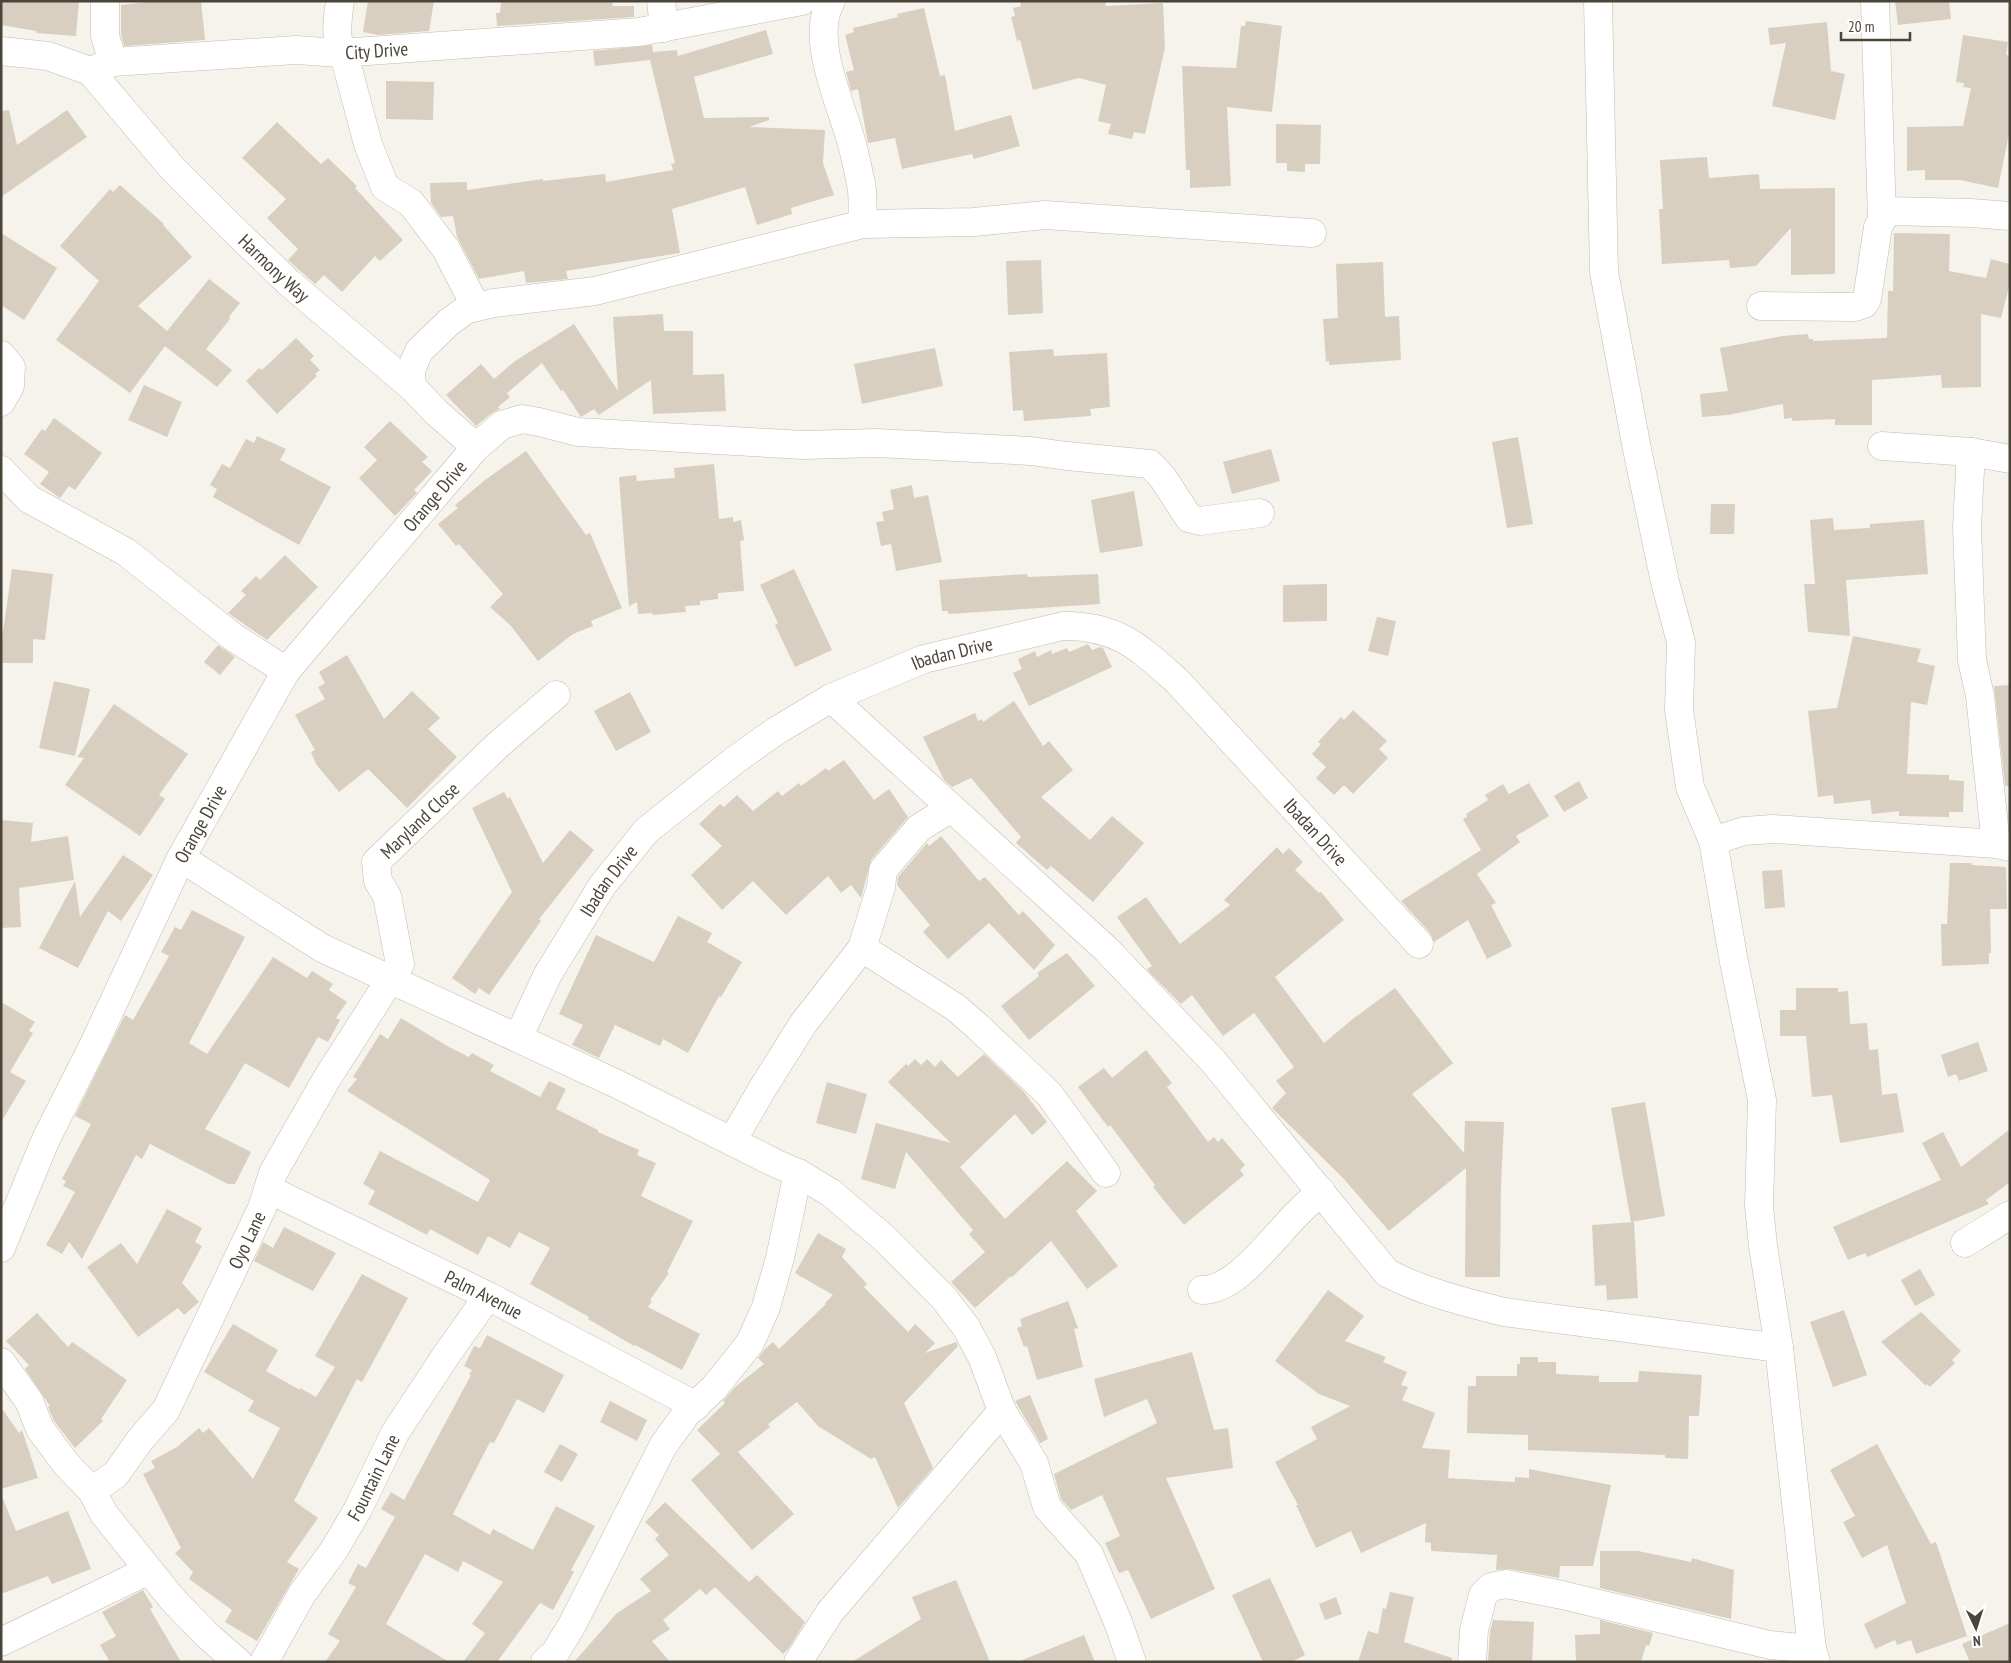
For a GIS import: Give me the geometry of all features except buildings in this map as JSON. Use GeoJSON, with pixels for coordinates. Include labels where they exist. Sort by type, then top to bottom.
{"type":"FeatureCollection","features":[{"type":"Feature","properties":{"kind":"street"},"geometry":{"type":"LineString","coordinates":[[1,51],[48,56],[101,66],[106,36],[105,1]]}},
{"type":"Feature","properties":{"kind":"street"},"geometry":{"type":"LineString","coordinates":[[340,1],[337,22],[340,53],[346,62],[368,144],[385,187],[411,203],[446,248],[476,307]]}},
{"type":"Feature","properties":{"kind":"street"},"geometry":{"type":"LineString","coordinates":[[661,1],[664,28]]}},
{"type":"Feature","properties":{"kind":"street","name":"City Drive"},"geometry":{"type":"LineString","coordinates":[[101,66],[296,50],[340,53],[639,32],[802,1]]}},
{"type":"Feature","properties":{"kind":"street"},"geometry":{"type":"LineString","coordinates":[[831,1],[825,12],[824,36],[829,70],[853,150],[862,192],[863,224]]}},
{"type":"Feature","properties":{"kind":"street"},"geometry":{"type":"LineString","coordinates":[[1472,1662],[1474,1630],[1483,1595],[1490,1587],[1506,1584],[1562,1595],[1814,1655],[1779,1348],[1763,1246],[1759,1206],[1762,1100],[1734,962],[1714,842],[1690,787],[1679,710],[1681,642],[1639,458],[1604,272],[1598,1]]}},
{"type":"Feature","properties":{"kind":"street"},"geometry":{"type":"LineString","coordinates":[[1875,1],[1882,218]]}},
{"type":"Feature","properties":{"kind":"street","name":"Harmony Way"},"geometry":{"type":"LineString","coordinates":[[101,66],[173,169],[288,282],[412,387],[437,413],[476,447]]}},
{"type":"Feature","properties":{"kind":"street"},"geometry":{"type":"LineString","coordinates":[[1761,306],[1855,307],[1864,304],[1867,299],[1878,227],[1887,212],[1971,213],[2010,216]]}},
{"type":"Feature","properties":{"kind":"street"},"geometry":{"type":"LineString","coordinates":[[412,387],[411,370],[419,351],[449,322],[468,309],[494,303],[595,292],[863,224],[974,222],[1045,216],[1312,233]]}},
{"type":"Feature","properties":{"kind":"street"},"geometry":{"type":"LineString","coordinates":[[1,355],[11,367],[10,386],[1,402]]}},
{"type":"Feature","properties":{"kind":"street","name":"Orange Drive"},"geometry":{"type":"LineString","coordinates":[[1,1248],[46,1139],[94,1044],[181,858],[286,671],[476,447],[502,425],[522,419],[578,432],[717,438],[803,445],[877,443],[1031,450],[1067,456],[1150,464],[1163,478],[1189,518],[1200,521],[1260,513]]}},
{"type":"Feature","properties":{"kind":"street"},"geometry":{"type":"LineString","coordinates":[[1882,446],[1971,452],[2010,459]]}},
{"type":"Feature","properties":{"kind":"street"},"geometry":{"type":"LineString","coordinates":[[1714,842],[1744,831],[1773,829],[2003,845],[1980,696],[1972,660],[1967,527],[1971,452]]}},
{"type":"Feature","properties":{"kind":"street"},"geometry":{"type":"LineString","coordinates":[[1,470],[30,499],[126,552],[233,637],[286,671]]}},
{"type":"Feature","properties":{"kind":"street","name":"Ibadan Drive"},"geometry":{"type":"LineString","coordinates":[[518,1038],[548,974],[602,886],[646,830],[735,760],[776,731],[831,698],[924,659],[1063,626],[1084,626],[1121,636],[1147,654],[1177,681],[1419,944]]}},
{"type":"Feature","properties":{"kind":"street","name":"Maryland Close"},"geometry":{"type":"LineString","coordinates":[[391,979],[400,964],[387,896],[378,881],[376,862],[499,744],[556,695]]}},
{"type":"Feature","properties":{"kind":"street"},"geometry":{"type":"LineString","coordinates":[[831,698],[1106,949],[1213,1061],[1387,1273],[1410,1285],[1467,1303],[1504,1312],[1779,1348]]}},
{"type":"Feature","properties":{"kind":"street"},"geometry":{"type":"LineString","coordinates":[[732,1142],[803,1024],[862,948],[882,887],[883,870],[919,828],[951,808]]}},
{"type":"Feature","properties":{"kind":"street"},"geometry":{"type":"LineString","coordinates":[[181,858],[322,948],[617,1084],[798,1173],[831,1193],[876,1232],[943,1297],[966,1327],[982,1357],[1002,1411],[1034,1463],[1047,1507],[1089,1554],[1118,1622],[1132,1662]]}},
{"type":"Feature","properties":{"kind":"street"},"geometry":{"type":"LineString","coordinates":[[862,948],[955,1007],[978,1027],[1049,1094],[1106,1173]]}},
{"type":"Feature","properties":{"kind":"street","name":"Oyo Lane"},"geometry":{"type":"LineString","coordinates":[[92,1491],[116,1474],[130,1452],[166,1410],[262,1208],[273,1173],[326,1080],[391,979]]}},
{"type":"Feature","properties":{"kind":"street"},"geometry":{"type":"LineString","coordinates":[[545,1662],[555,1653],[572,1626],[663,1446],[686,1414],[714,1388],[750,1342],[766,1307],[780,1258],[798,1173]]}},
{"type":"Feature","properties":{"kind":"street","name":"Palm Avenue"},"geometry":{"type":"LineString","coordinates":[[268,1189],[488,1296],[696,1406]]}},
{"type":"Feature","properties":{"kind":"street"},"geometry":{"type":"LineString","coordinates":[[1202,1290],[1210,1290],[1234,1277],[1260,1256],[1283,1228],[1321,1191]]}},
{"type":"Feature","properties":{"kind":"street"},"geometry":{"type":"LineString","coordinates":[[1965,1243],[2010,1215]]}},
{"type":"Feature","properties":{"kind":"street","name":"Fountain Lane"},"geometry":{"type":"LineString","coordinates":[[264,1662],[302,1594],[334,1550],[358,1509],[395,1433],[488,1296]]}},
{"type":"Feature","properties":{"kind":"street"},"geometry":{"type":"LineString","coordinates":[[4,1370],[28,1401],[40,1429],[67,1465],[92,1491],[104,1514],[173,1600],[208,1636],[238,1662]]}},
{"type":"Feature","properties":{"kind":"street"},"geometry":{"type":"LineString","coordinates":[[798,1662],[830,1612],[1002,1411]]}},
{"type":"Feature","properties":{"kind":"street"},"geometry":{"type":"LineString","coordinates":[[1,1642],[149,1570]]}}]}
